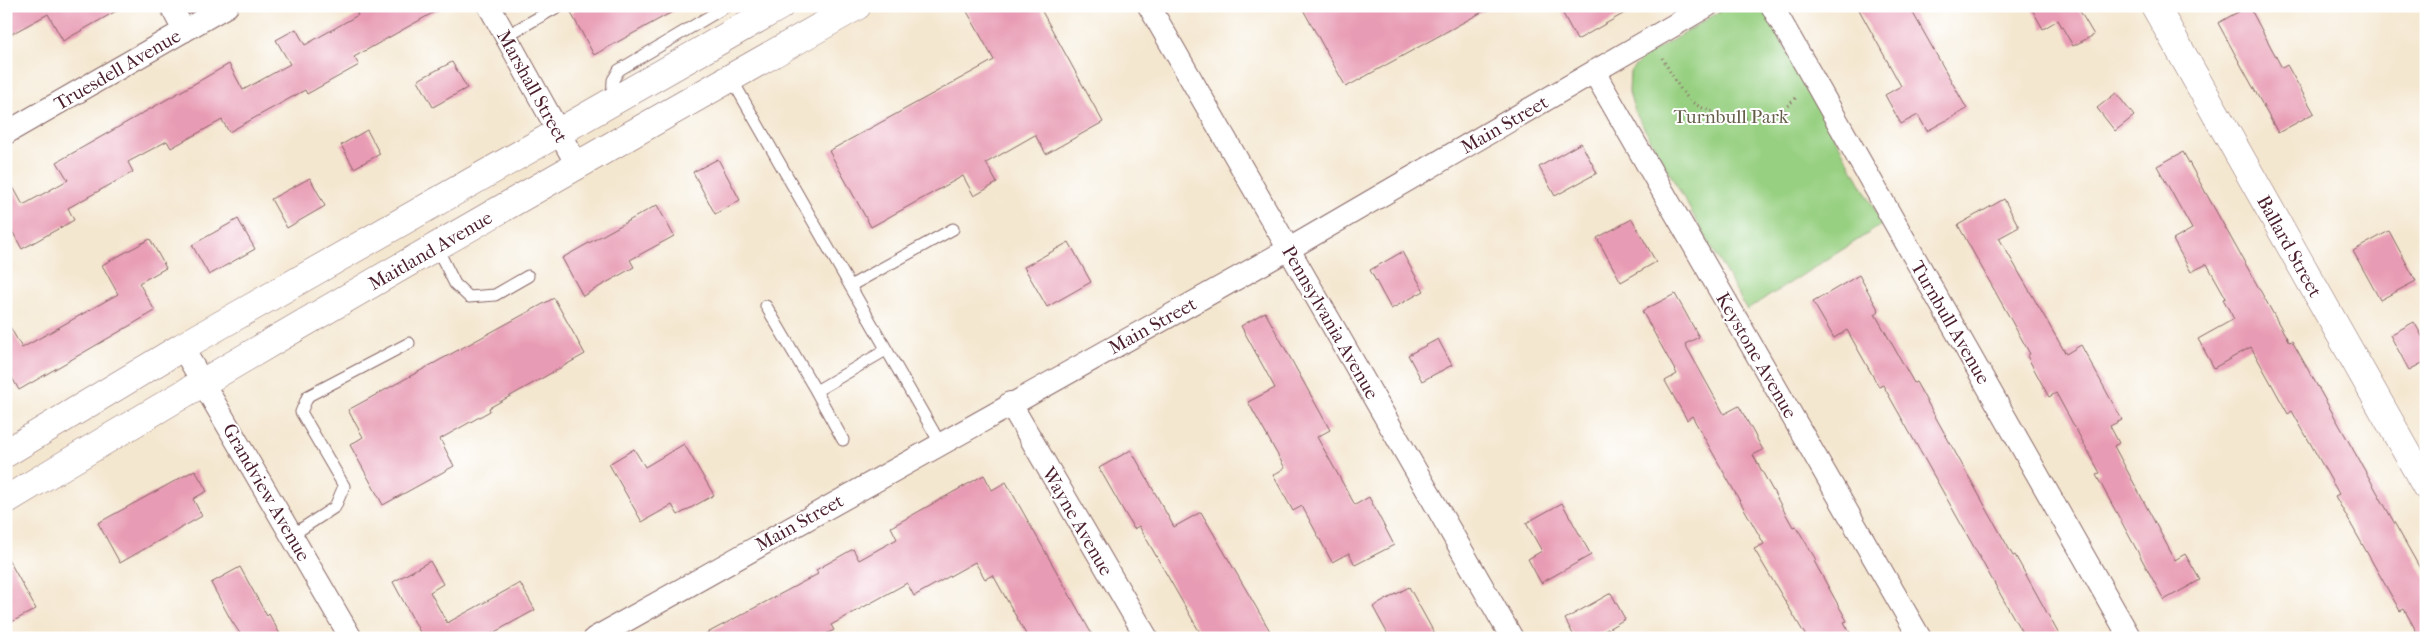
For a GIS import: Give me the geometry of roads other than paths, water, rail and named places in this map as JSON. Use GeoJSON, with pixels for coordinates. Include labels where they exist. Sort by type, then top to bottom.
{"type":"FeatureCollection","features":[{"type":"Feature","properties":{"kind":"main road","name":"Maitland Avenue"},"geometry":{"type":"LineString","coordinates":[[6,453],[182,347],[780,6]]}},
{"type":"Feature","properties":{"kind":"main road","name":"Maitland Avenue"},"geometry":{"type":"LineString","coordinates":[[6,500],[202,381],[858,6]]}},
{"type":"Feature","properties":{"kind":"main road","name":"Ballard Street"},"geometry":{"type":"LineString","coordinates":[[2155,6],[2426,486]]}},
{"type":"Feature","properties":{"kind":"street"},"geometry":{"type":"LineString","coordinates":[[171,6],[184,31]]}},
{"type":"Feature","properties":{"kind":"street","name":"Truesdell Avenue"},"geometry":{"type":"LineString","coordinates":[[6,133],[227,6]]}},
{"type":"Feature","properties":{"kind":"street","name":"Marshall Street"},"geometry":{"type":"LineString","coordinates":[[489,6],[577,165]]}},
{"type":"Feature","properties":{"kind":"street","name":"Pennsylvania Avenue"},"geometry":{"type":"LineString","coordinates":[[1149,6],[1512,638]]}},
{"type":"Feature","properties":{"kind":"street","name":"Main Street"},"geometry":{"type":"LineString","coordinates":[[595,638],[1010,403],[1289,249],[1708,6]]}},
{"type":"Feature","properties":{"kind":"street","name":"Turnbull Avenue"},"geometry":{"type":"LineString","coordinates":[[1772,6],[2130,638]]}},
{"type":"Feature","properties":{"kind":"street","name":"Keystone Avenue"},"geometry":{"type":"LineString","coordinates":[[1594,72],[1920,638]]}},
{"type":"Feature","properties":{"kind":"street","name":"Grandview Avenue"},"geometry":{"type":"LineString","coordinates":[[182,347],[351,638]]}},
{"type":"Feature","properties":{"kind":"street","name":"Wayne Avenue"},"geometry":{"type":"LineString","coordinates":[[1010,403],[1147,638]]}},
{"type":"Feature","properties":{"kind":"lane"},"geometry":{"type":"LineString","coordinates":[[506,36],[559,6]]}},
{"type":"Feature","properties":{"kind":"lane"},"geometry":{"type":"LineString","coordinates":[[612,101],[613,80],[619,70],[727,6]]}},
{"type":"Feature","properties":{"kind":"lane"},"geometry":{"type":"LineString","coordinates":[[731,78],[940,443]]}},
{"type":"Feature","properties":{"kind":"lane"},"geometry":{"type":"LineString","coordinates":[[850,286],[953,229]]}},
{"type":"Feature","properties":{"kind":"lane"},"geometry":{"type":"LineString","coordinates":[[436,246],[455,284],[469,297],[495,295],[528,276]]}},
{"type":"Feature","properties":{"kind":"lane"},"geometry":{"type":"LineString","coordinates":[[766,306],[843,440]]}},
{"type":"Feature","properties":{"kind":"lane"},"geometry":{"type":"LineString","coordinates":[[292,535],[335,507],[344,486],[300,412],[308,396],[409,343]]}},
{"type":"Feature","properties":{"kind":"lane"},"geometry":{"type":"LineString","coordinates":[[816,391],[886,350]]}},
{"type":"Feature","properties":{"kind":"park label","name":"Turnbull Park"},"geometry":{"type":"Point","coordinates":[1731,116]}}]}
